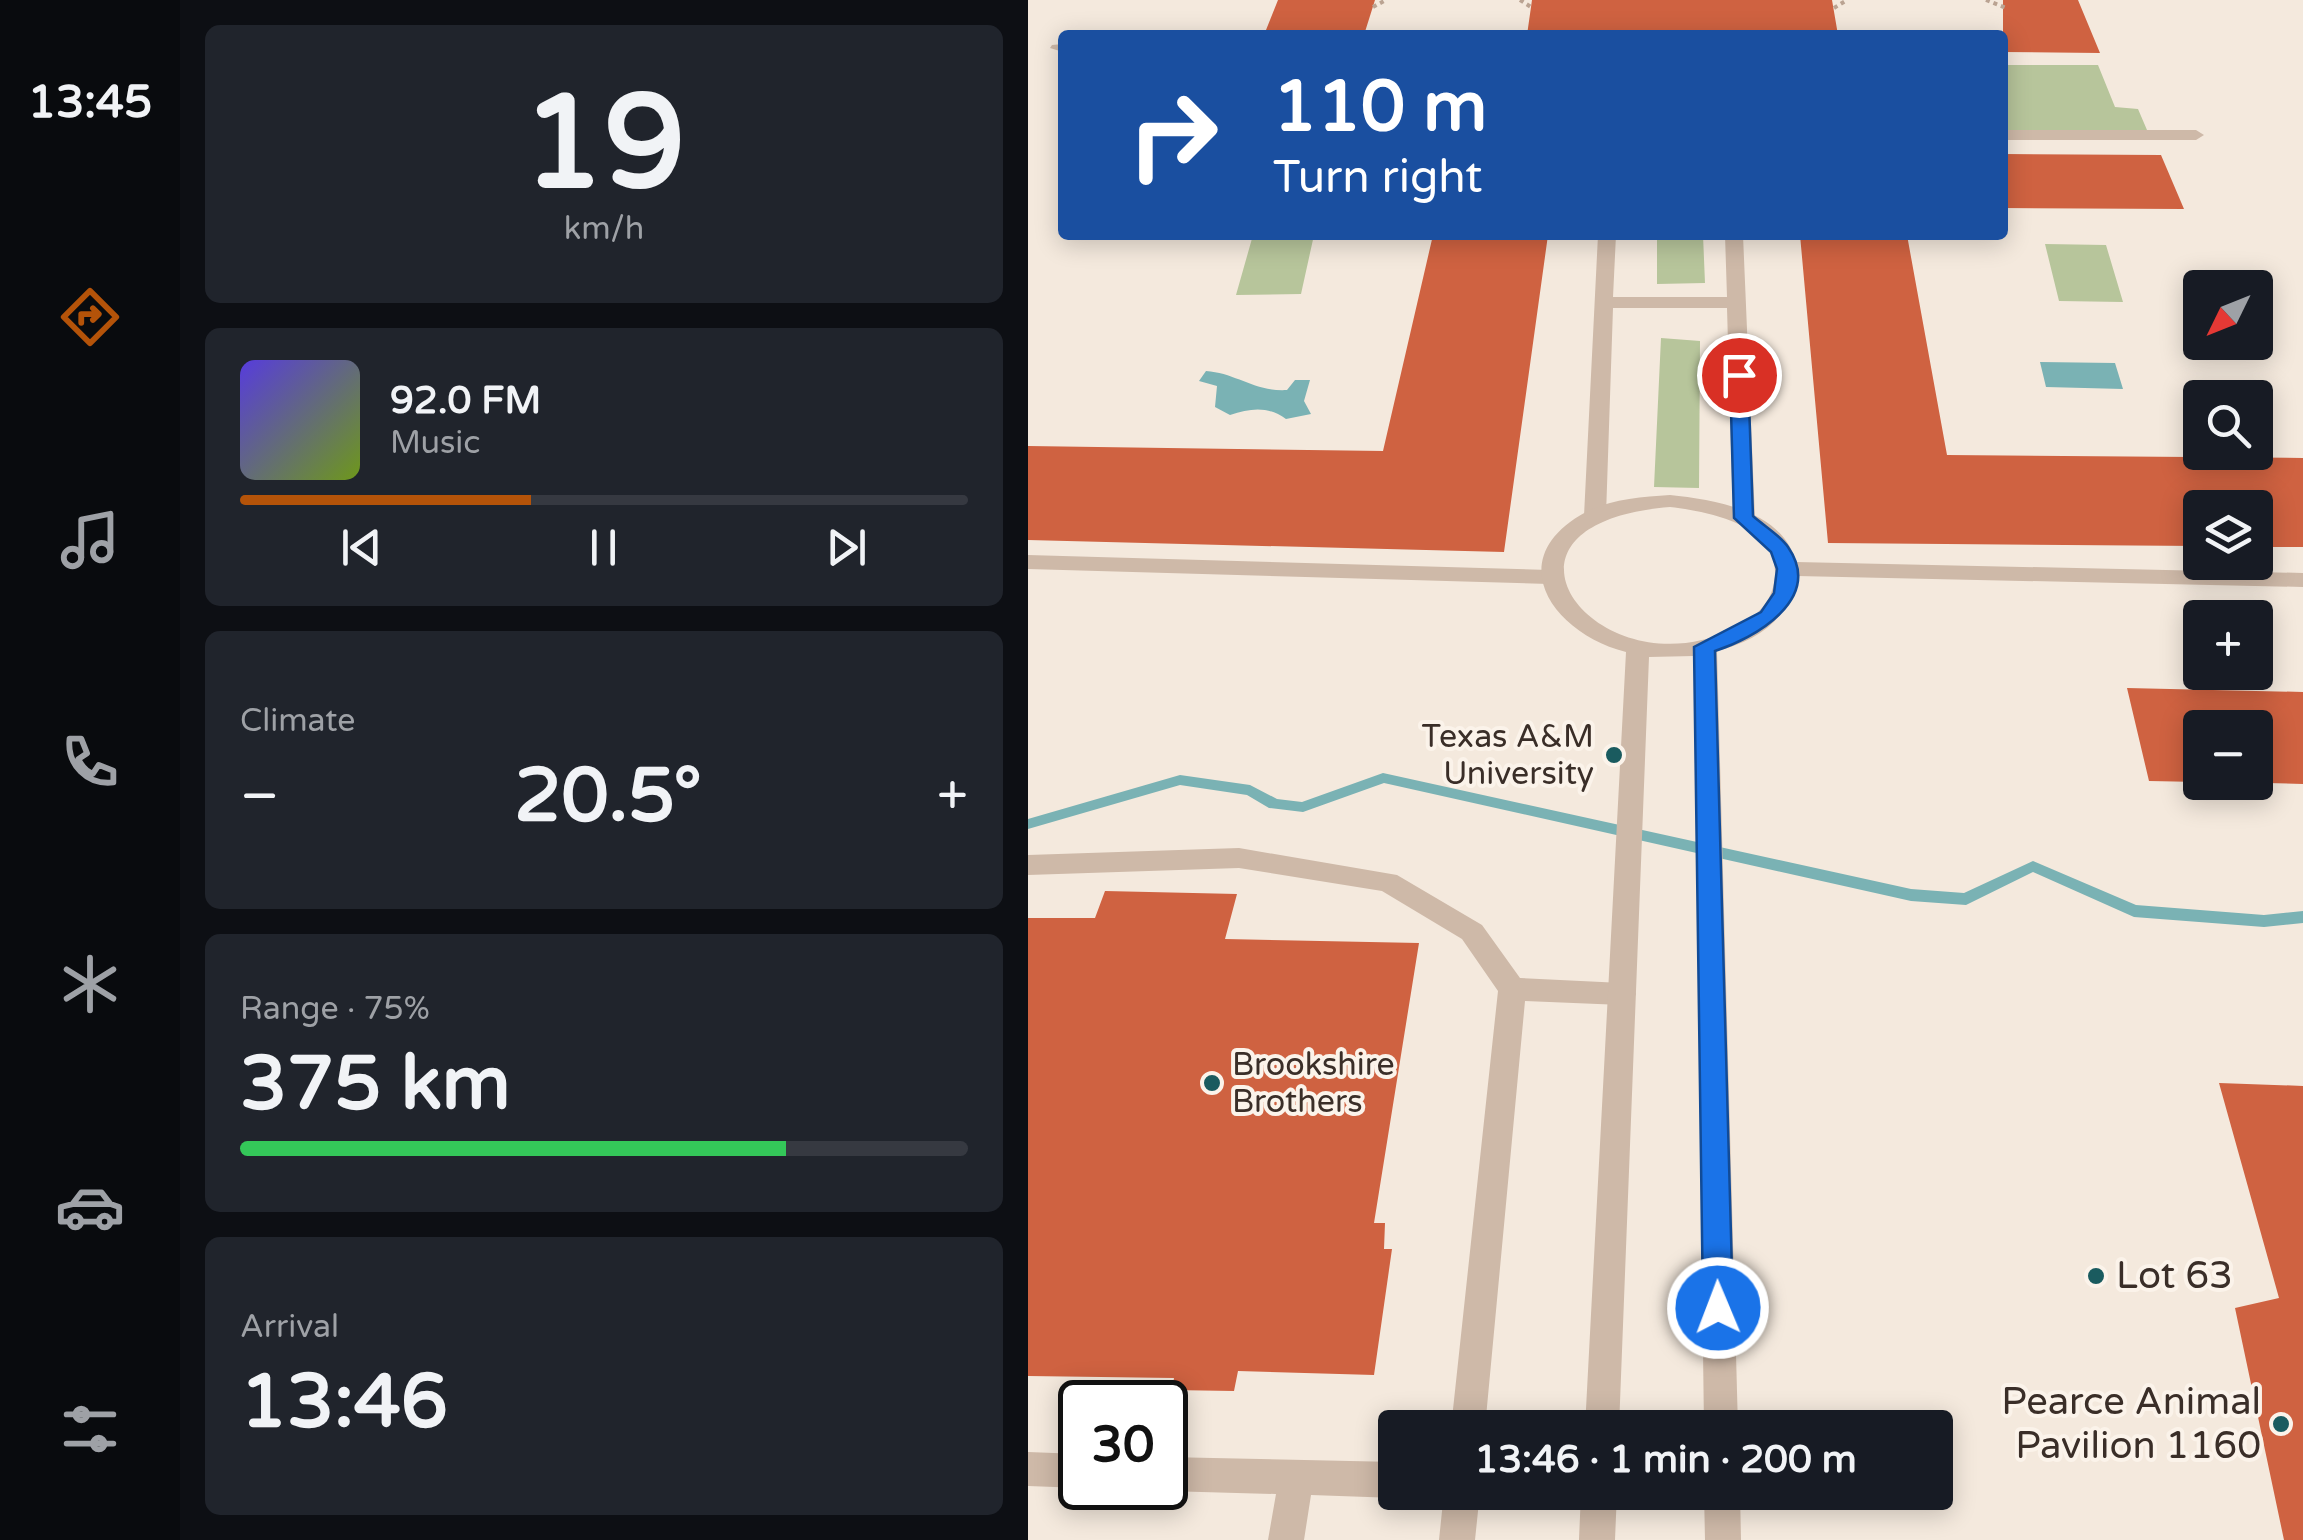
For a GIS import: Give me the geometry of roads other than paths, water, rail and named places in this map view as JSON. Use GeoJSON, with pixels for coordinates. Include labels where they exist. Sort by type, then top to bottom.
{"type":"FeatureCollection","features":[{"type":"Feature","properties":{"kind":"street"},"geometry":{"type":"LineString","coordinates":[[2008,135],[2196,135]]}},
{"type":"Feature","properties":{"kind":"street"},"geometry":{"type":"LineString","coordinates":[[1595,516],[1608,240]]}},
{"type":"Feature","properties":{"kind":"street"},"geometry":{"type":"LineString","coordinates":[[1734,240],[1744,518]]}},
{"type":"Feature","properties":{"kind":"street"},"geometry":{"type":"LineString","coordinates":[[1604,302],[1737,303]]}},
{"type":"Feature","properties":{"kind":"street"},"geometry":{"type":"LineString","coordinates":[[1670,501],[1709,505],[1744,518],[1780,550],[1787,569],[1784,593],[1768,616],[1740,635],[1705,647],[1638,648],[1592,633],[1561,608],[1549,578],[1554,554],[1570,533],[1595,516],[1630,504],[1670,501]]}},
{"type":"Feature","properties":{"kind":"street"},"geometry":{"type":"LineString","coordinates":[[1028,562],[1549,578]]}},
{"type":"Feature","properties":{"kind":"street"},"geometry":{"type":"LineString","coordinates":[[1787,569],[2304,580]]}},
{"type":"Feature","properties":{"kind":"street"},"geometry":{"type":"LineString","coordinates":[[1705,647],[1721,1410]]}},
{"type":"Feature","properties":{"kind":"street"},"geometry":{"type":"LineString","coordinates":[[1603,1410],[1638,648]]}},
{"type":"Feature","properties":{"kind":"street"},"geometry":{"type":"LineString","coordinates":[[1028,865],[1240,858],[1388,882],[1472,932],[1512,989],[1470,1410]]}},
{"type":"Feature","properties":{"kind":"street"},"geometry":{"type":"LineString","coordinates":[[1512,989],[1622,994]]}},
{"type":"Feature","properties":{"kind":"street"},"geometry":{"type":"LineString","coordinates":[[1028,1469],[1058,1470]]}},
{"type":"Feature","properties":{"kind":"street"},"geometry":{"type":"LineString","coordinates":[[1188,1475],[1378,1480]]}},
{"type":"Feature","properties":{"kind":"street"},"geometry":{"type":"LineString","coordinates":[[1286,1540],[1296,1478]]}},
{"type":"Feature","properties":{"kind":"street"},"geometry":{"type":"LineString","coordinates":[[1457,1540],[1460,1510]]}},
{"type":"Feature","properties":{"kind":"street"},"geometry":{"type":"LineString","coordinates":[[1597,1540],[1598,1510]]}},
{"type":"Feature","properties":{"kind":"street"},"geometry":{"type":"LineString","coordinates":[[1723,1510],[1724,1540]]}},
{"type":"Feature","properties":{"kind":"water"},"geometry":{"type":"Polygon","coordinates":[[[2040,362],[2115,363],[2123,389],[2046,387],[2040,362]]]}},
{"type":"Feature","properties":{"kind":"water"},"geometry":{"type":"Polygon","coordinates":[[[1206,371],[1276,390],[1287,390],[1295,380],[1310,380],[1304,401],[1311,414],[1286,419],[1259,410],[1230,415],[1215,407],[1217,386],[1199,381],[1206,371]]]}},
{"type":"Feature","properties":{"kind":"waterway"},"geometry":{"type":"LineString","coordinates":[[1028,824],[1180,780],[1250,790],[1274,804],[1303,807],[1383,778],[1911,895],[1966,899],[2033,866],[2134,911],[2264,921],[2304,917]]}},
{"type":"Feature","properties":{"kind":"place","name":"Texas A&M University"},"geometry":{"type":"Point","coordinates":[1614,755]}},
{"type":"Feature","properties":{"kind":"place","name":"Brookshire Brothers"},"geometry":{"type":"Point","coordinates":[1212,1083]}},
{"type":"Feature","properties":{"kind":"place","name":"Lot 63"},"geometry":{"type":"Point","coordinates":[2096,1276]}},
{"type":"Feature","properties":{"kind":"place","name":"Pearce Animal Pavilion 1160"},"geometry":{"type":"Point","coordinates":[2281,1424]}}]}
